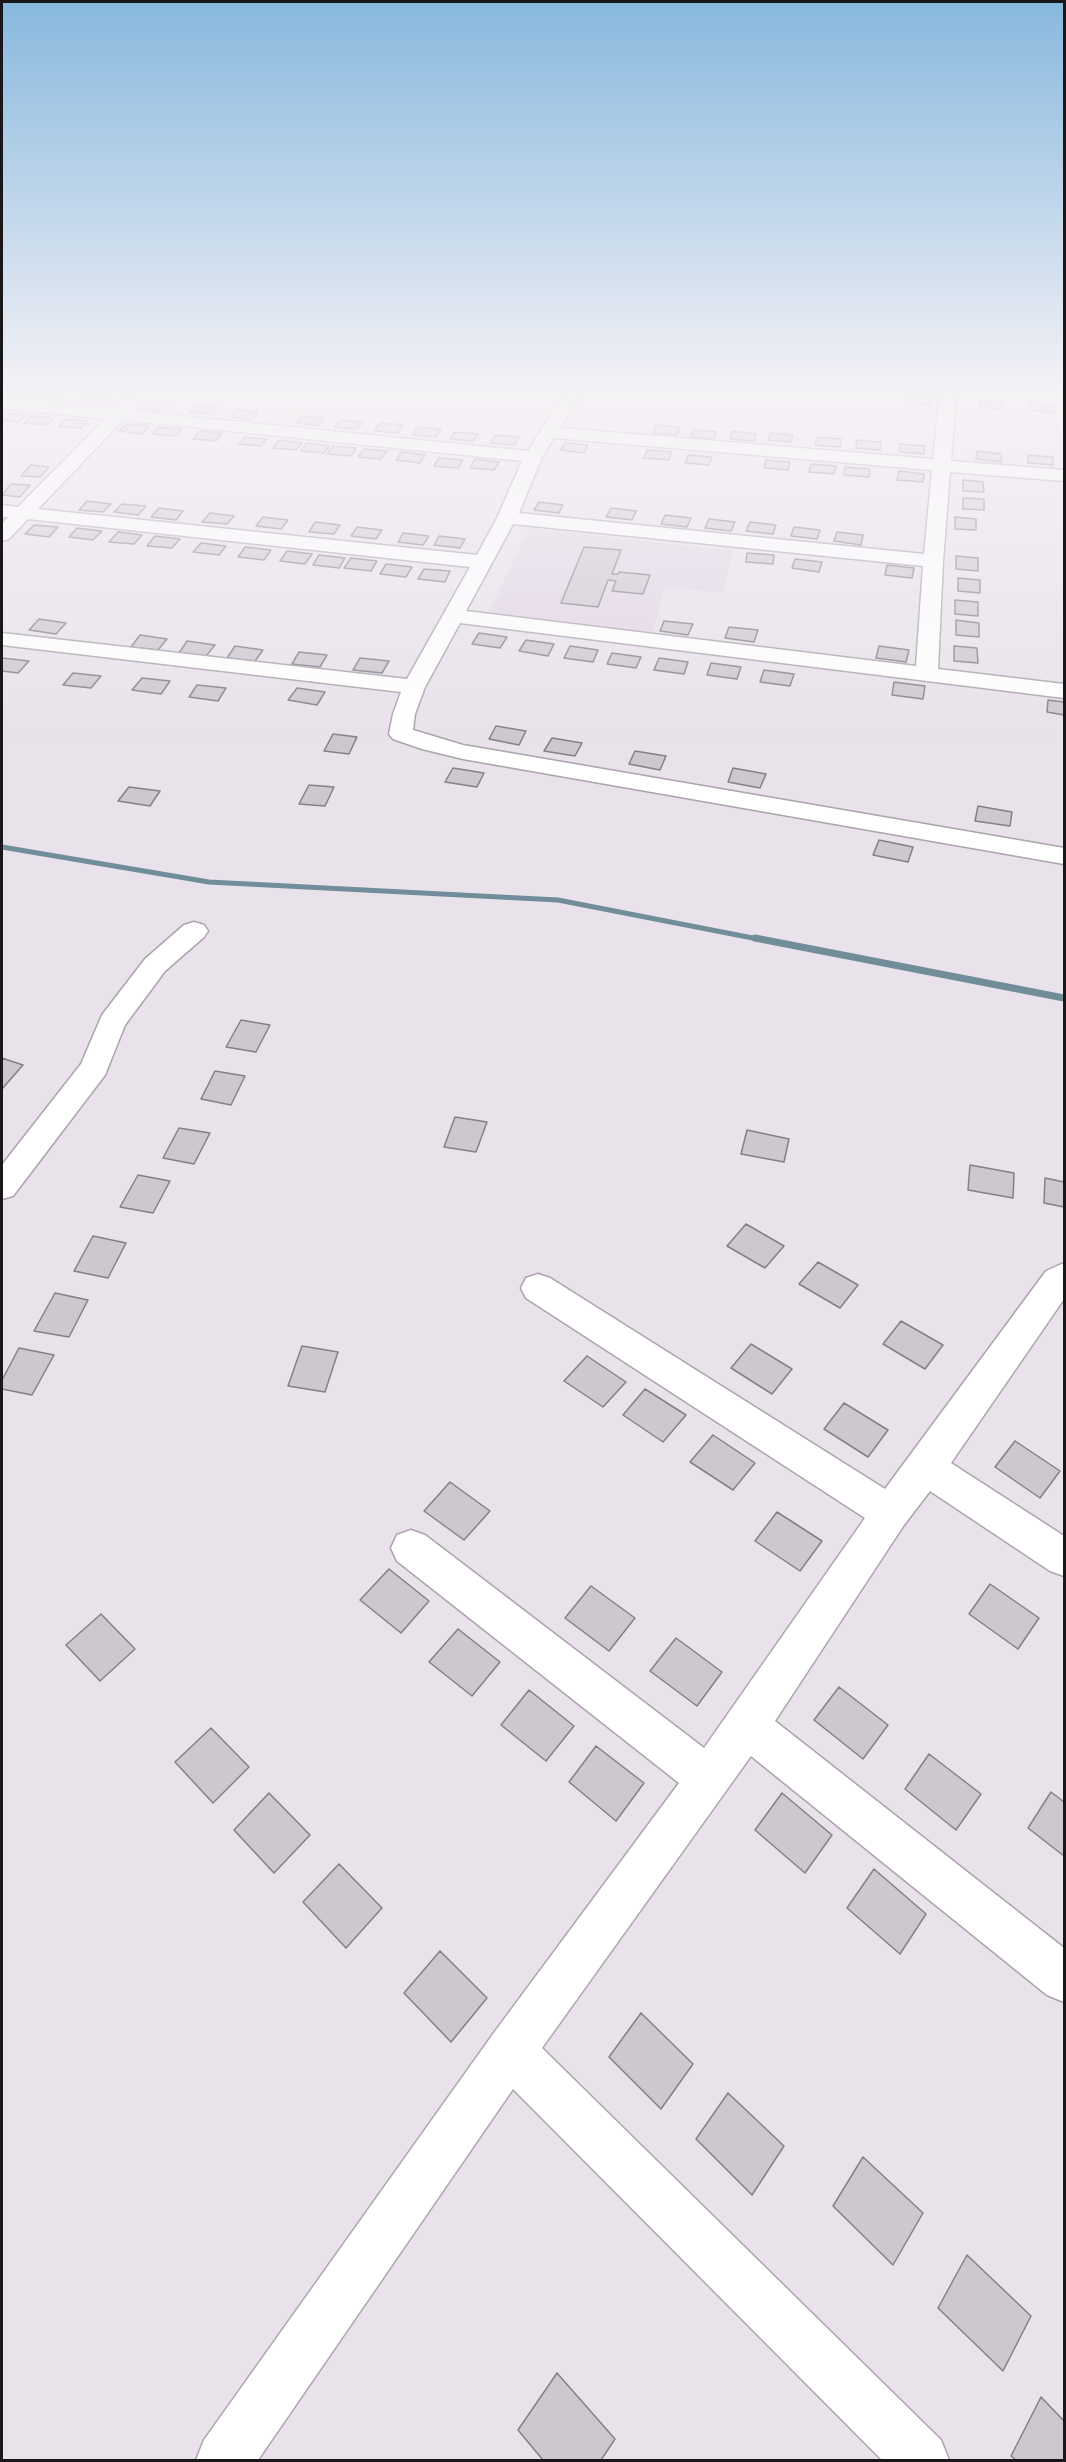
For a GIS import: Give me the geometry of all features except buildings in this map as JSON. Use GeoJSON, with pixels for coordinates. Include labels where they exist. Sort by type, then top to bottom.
{"type":"FeatureCollection","features":[{"type":"Feature","properties":{"kind":"street"},"geometry":{"type":"LineString","coordinates":[[2,535],[27,509]]}},
{"type":"Feature","properties":{"kind":"street"},"geometry":{"type":"LineString","coordinates":[[511,509],[414,687],[401,734],[463,752],[1065,856]]}},
{"type":"Feature","properties":{"kind":"street"},"geometry":{"type":"LineString","coordinates":[[927,675],[933,561],[938,509]]}},
{"type":"Feature","properties":{"kind":"street"},"geometry":{"type":"LineString","coordinates":[[2,511],[483,562]]}},
{"type":"Feature","properties":{"kind":"street"},"geometry":{"type":"LineString","coordinates":[[507,518],[933,561]]}},
{"type":"Feature","properties":{"kind":"street"},"geometry":{"type":"LineString","coordinates":[[453,616],[1065,691]]}},
{"type":"Feature","properties":{"kind":"street"},"geometry":{"type":"LineString","coordinates":[[2,639],[414,687]]}},
{"type":"Feature","properties":{"kind":"street"},"geometry":{"type":"LineString","coordinates":[[2,1187],[94,1068],[112,1022],[155,965],[194,931]]}},
{"type":"Feature","properties":{"kind":"street"},"geometry":{"type":"LineString","coordinates":[[224,2460],[510,2051],[747,1726],[890,1513],[926,1467],[1058,1281],[1065,1277]]}},
{"type":"Feature","properties":{"kind":"street"},"geometry":{"type":"LineString","coordinates":[[538,1288],[890,1513]]}},
{"type":"Feature","properties":{"kind":"street"},"geometry":{"type":"LineString","coordinates":[[926,1467],[1065,1558]]}},
{"type":"Feature","properties":{"kind":"street"},"geometry":{"type":"LineString","coordinates":[[411,1548],[709,1779]]}},
{"type":"Feature","properties":{"kind":"street"},"geometry":{"type":"LineString","coordinates":[[747,1726],[1065,1978]]}},
{"type":"Feature","properties":{"kind":"street"},"geometry":{"type":"LineString","coordinates":[[510,2051],[921,2460]]}},
{"type":"Feature","properties":{"kind":"shaded area"},"geometry":{"type":"Polygon","coordinates":[[[529,528],[733,551],[723,593],[665,587],[653,632],[489,612],[529,528]]]}},
{"type":"Feature","properties":{"kind":"waterway"},"geometry":{"type":"LineString","coordinates":[[2,847],[209,882],[558,900],[763,940]]}},
{"type":"Feature","properties":{"kind":"waterway"},"geometry":{"type":"LineString","coordinates":[[755,938],[1064,998]]}}]}
